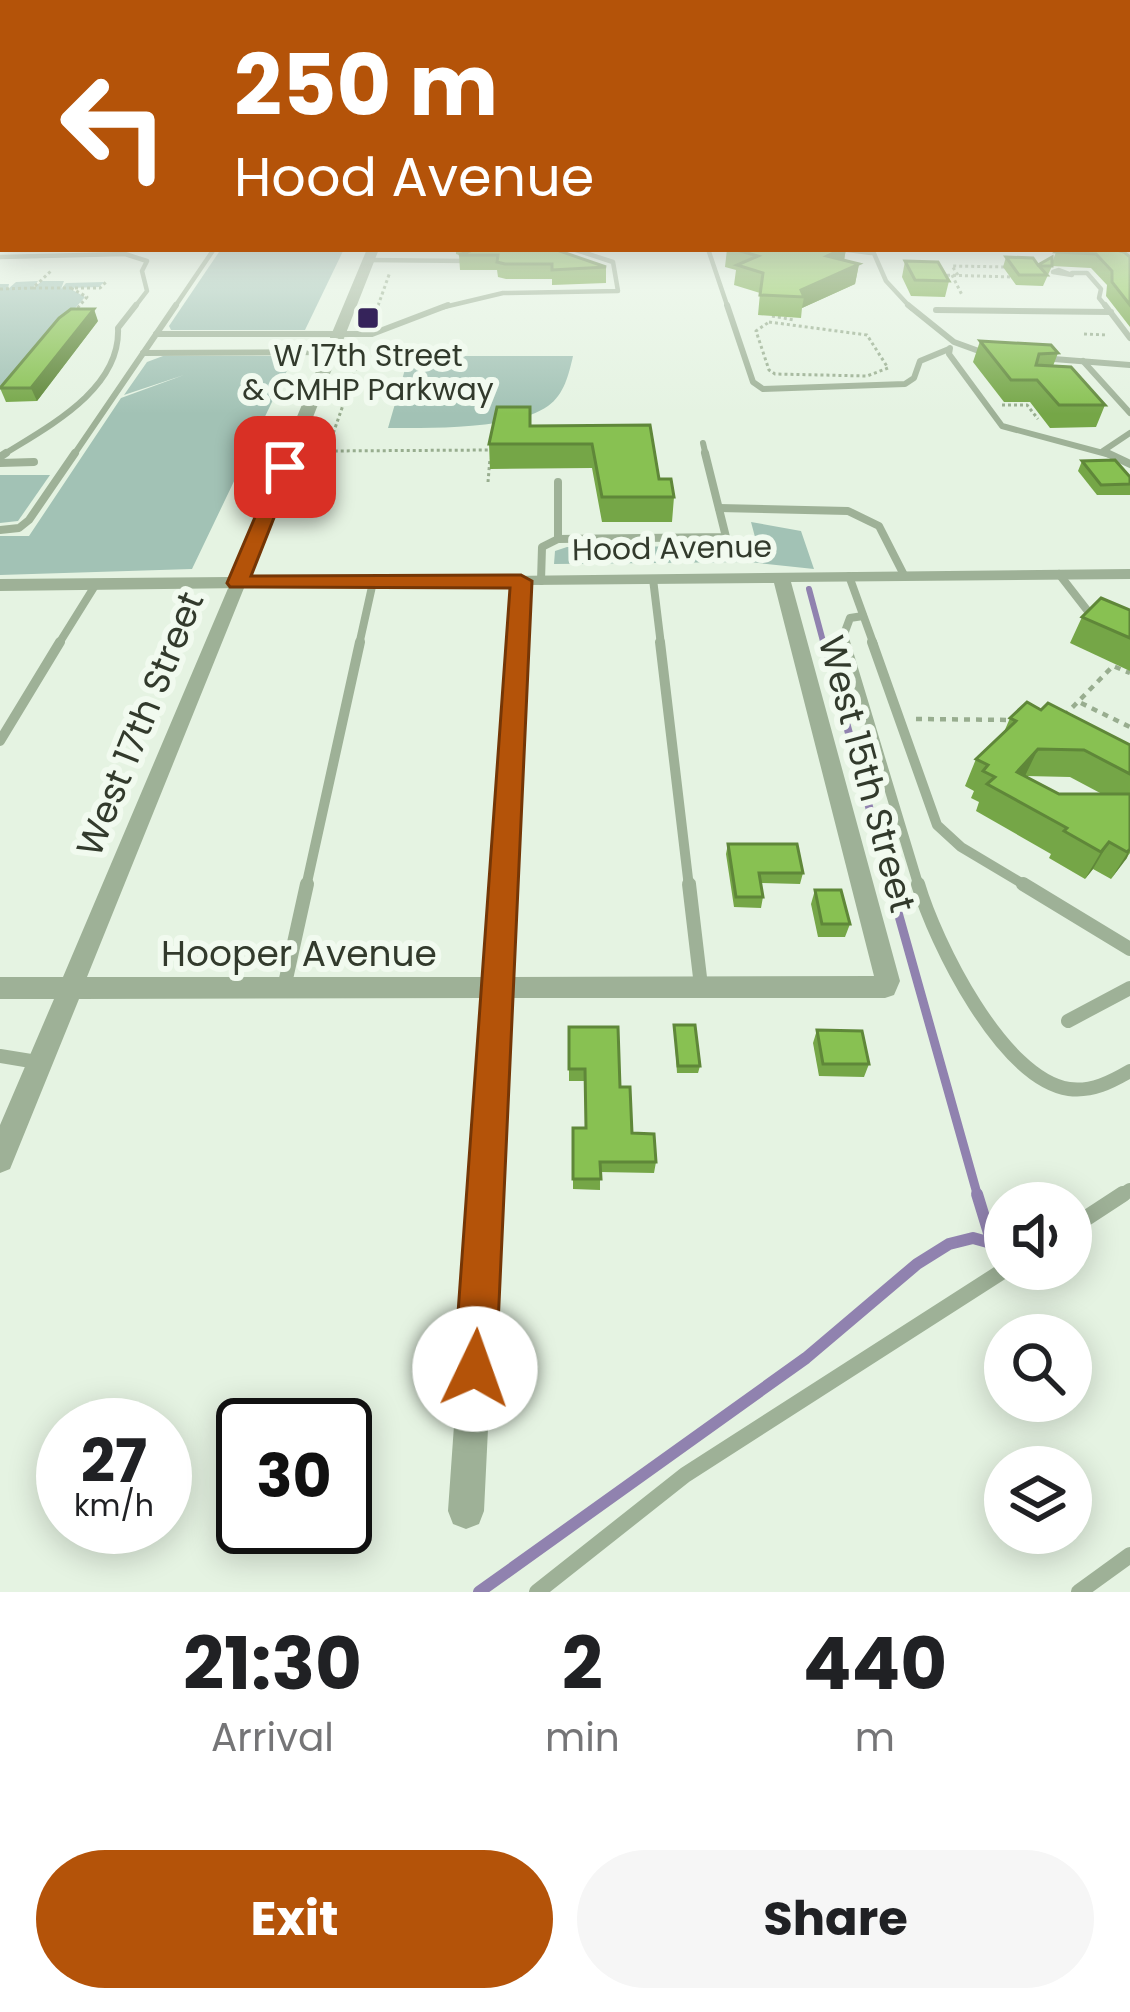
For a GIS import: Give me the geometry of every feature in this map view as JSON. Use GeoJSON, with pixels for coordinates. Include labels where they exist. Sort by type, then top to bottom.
{"type":"FeatureCollection","features":[{"type":"Feature","properties":{"kind":"street","name":"West 17th Street"},"geometry":{"type":"LineString","coordinates":[[0,1159],[367,265]]}},
{"type":"Feature","properties":{"kind":"street","name":"Hood Avenue"},"geometry":{"type":"LineString","coordinates":[[0,585],[1130,574]]}},
{"type":"Feature","properties":{"kind":"street","name":"West 15th Street"},"geometry":{"type":"LineString","coordinates":[[781,577],[888,981],[885,987]]}},
{"type":"Feature","properties":{"kind":"street"},"geometry":{"type":"LineString","coordinates":[[466,1511],[498,990],[531,581]]}},
{"type":"Feature","properties":{"kind":"street","name":"Hooper Avenue"},"geometry":{"type":"LineString","coordinates":[[0,988],[885,987]]}},
{"type":"Feature","properties":{"kind":"lane"},"geometry":{"type":"LineString","coordinates":[[0,460],[77,409],[119,350],[118,328],[147,291],[145,265]]}},
{"type":"Feature","properties":{"kind":"lane"},"geometry":{"type":"LineString","coordinates":[[0,530],[19,528],[29,520],[203,265]]}},
{"type":"Feature","properties":{"kind":"lane"},"geometry":{"type":"LineString","coordinates":[[143,353],[335,343],[464,299],[502,293],[618,291],[614,265]]}},
{"type":"Feature","properties":{"kind":"lane"},"geometry":{"type":"LineString","coordinates":[[714,265],[753,382],[764,388],[905,384],[914,378],[920,361],[953,346]]}},
{"type":"Feature","properties":{"kind":"lane"},"geometry":{"type":"LineString","coordinates":[[879,265],[899,299],[953,346],[991,354]]}},
{"type":"Feature","properties":{"kind":"lane"},"geometry":{"type":"LineString","coordinates":[[1058,275],[1087,273],[1101,289],[1098,297],[1130,338]]}},
{"type":"Feature","properties":{"kind":"lane"},"geometry":{"type":"LineString","coordinates":[[936,310],[1111,312]]}},
{"type":"Feature","properties":{"kind":"lane"},"geometry":{"type":"LineString","coordinates":[[155,334],[335,343]]}},
{"type":"Feature","properties":{"kind":"lane"},"geometry":{"type":"LineString","coordinates":[[953,346],[949,355],[1002,426],[1103,451],[1130,464]]}},
{"type":"Feature","properties":{"kind":"lane"},"geometry":{"type":"LineString","coordinates":[[1037,358],[1130,364]]}},
{"type":"Feature","properties":{"kind":"lane"},"geometry":{"type":"LineString","coordinates":[[1083,361],[1130,412]]}},
{"type":"Feature","properties":{"kind":"lane"},"geometry":{"type":"LineString","coordinates":[[1079,381],[1101,381]]}},
{"type":"Feature","properties":{"kind":"lane"},"geometry":{"type":"LineString","coordinates":[[1103,451],[1130,433]]}},
{"type":"Feature","properties":{"kind":"lane"},"geometry":{"type":"LineString","coordinates":[[531,581],[542,547],[558,539],[726,537],[703,442]]}},
{"type":"Feature","properties":{"kind":"lane"},"geometry":{"type":"LineString","coordinates":[[0,460],[34,463]]}},
{"type":"Feature","properties":{"kind":"lane"},"geometry":{"type":"LineString","coordinates":[[558,482],[558,539]]}},
{"type":"Feature","properties":{"kind":"lane"},"geometry":{"type":"LineString","coordinates":[[718,508],[848,511],[879,526],[904,575]]}},
{"type":"Feature","properties":{"kind":"lane"},"geometry":{"type":"LineString","coordinates":[[1059,574],[1088,616],[1113,628]]}},
{"type":"Feature","properties":{"kind":"lane"},"geometry":{"type":"LineString","coordinates":[[849,576],[929,808],[946,836],[1130,948]]}},
{"type":"Feature","properties":{"kind":"lane"},"geometry":{"type":"LineString","coordinates":[[653,579],[701,990]]}},
{"type":"Feature","properties":{"kind":"lane"},"geometry":{"type":"LineString","coordinates":[[284,988],[373,583]]}},
{"type":"Feature","properties":{"kind":"lane"},"geometry":{"type":"LineString","coordinates":[[0,741],[96,584]]}},
{"type":"Feature","properties":{"kind":"lane"},"geometry":{"type":"LineString","coordinates":[[863,616],[850,618],[844,637],[929,921],[967,995],[999,1038],[1036,1072],[1066,1089],[1101,1087],[1130,1071]]}},
{"type":"Feature","properties":{"kind":"lane"},"geometry":{"type":"LineString","coordinates":[[1068,1021],[1130,988]]}},
{"type":"Feature","properties":{"kind":"lane"},"geometry":{"type":"LineString","coordinates":[[0,1056],[40,1062]]}},
{"type":"Feature","properties":{"kind":"lane"},"geometry":{"type":"LineString","coordinates":[[1092,1214],[1130,1190]]}},
{"type":"Feature","properties":{"kind":"lane"},"geometry":{"type":"LineString","coordinates":[[537,1592],[685,1475],[984,1283]]}},
{"type":"Feature","properties":{"kind":"lane"},"geometry":{"type":"LineString","coordinates":[[1079,1592],[1130,1555]]}},
{"type":"Feature","properties":{"kind":"path"},"geometry":{"type":"LineString","coordinates":[[392,265],[327,451],[493,450],[488,482]]}},
{"type":"Feature","properties":{"kind":"path"},"geometry":{"type":"LineString","coordinates":[[33,288],[56,266]]}},
{"type":"Feature","properties":{"kind":"path"},"geometry":{"type":"LineString","coordinates":[[958,275],[952,266],[1013,267]]}},
{"type":"Feature","properties":{"kind":"path"},"geometry":{"type":"LineString","coordinates":[[996,267],[1004,273]]}},
{"type":"Feature","properties":{"kind":"path"},"geometry":{"type":"LineString","coordinates":[[938,275],[1058,275]]}},
{"type":"Feature","properties":{"kind":"path"},"geometry":{"type":"LineString","coordinates":[[952,275],[971,310]]}},
{"type":"Feature","properties":{"kind":"path"},"geometry":{"type":"LineString","coordinates":[[3,289],[14,281]]}},
{"type":"Feature","properties":{"kind":"path"},"geometry":{"type":"LineString","coordinates":[[60,288],[67,281]]}},
{"type":"Feature","properties":{"kind":"path"},"geometry":{"type":"LineString","coordinates":[[3,289],[100,288],[106,281]]}},
{"type":"Feature","properties":{"kind":"path"},"geometry":{"type":"LineString","coordinates":[[71,288],[86,297],[71,315]]}},
{"type":"Feature","properties":{"kind":"path"},"geometry":{"type":"LineString","coordinates":[[772,304],[772,319]]}},
{"type":"Feature","properties":{"kind":"path"},"geometry":{"type":"LineString","coordinates":[[772,319],[867,335],[888,368],[867,376],[775,374],[769,370],[756,331],[772,319],[794,320]]}},
{"type":"Feature","properties":{"kind":"path"},"geometry":{"type":"LineString","coordinates":[[1084,334],[1114,335],[1120,327]]}},
{"type":"Feature","properties":{"kind":"path"},"geometry":{"type":"LineString","coordinates":[[1035,415],[1052,415]]}},
{"type":"Feature","properties":{"kind":"path"},"geometry":{"type":"LineString","coordinates":[[1061,720],[1113,666],[1130,673]]}},
{"type":"Feature","properties":{"kind":"path"},"geometry":{"type":"LineString","coordinates":[[1078,702],[1130,727]]}},
{"type":"Feature","properties":{"kind":"path"},"geometry":{"type":"LineString","coordinates":[[898,719],[1013,720]]}},
{"type":"Feature","properties":{"kind":"green space"},"geometry":{"type":"Polygon","coordinates":[[[210,265],[336,265],[305,330],[171,330],[169,326],[210,265]]]}},
{"type":"Feature","properties":{"kind":"green space"},"geometry":{"type":"Polygon","coordinates":[[[38,281],[32,289],[42,281],[64,281],[61,289],[66,283],[104,282],[99,287],[69,288],[85,297],[46,333],[6,386],[0,386],[0,284],[9,284],[8,289],[16,282],[38,281]]]}},
{"type":"Feature","properties":{"kind":"green space"},"geometry":{"type":"Polygon","coordinates":[[[163,356],[294,356],[192,569],[0,575],[0,536],[29,536],[121,398],[184,375],[124,395],[147,362],[163,356]]]}},
{"type":"Feature","properties":{"kind":"green space"},"geometry":{"type":"Polygon","coordinates":[[[573,356],[558,396],[533,414],[471,426],[388,428],[408,359],[573,356]]]}},
{"type":"Feature","properties":{"kind":"green space"},"geometry":{"type":"Polygon","coordinates":[[[0,475],[50,475],[18,521],[0,523],[0,475]]]}},
{"type":"Feature","properties":{"kind":"green space"},"geometry":{"type":"Polygon","coordinates":[[[751,522],[801,531],[814,569],[749,562],[554,564],[555,551],[567,547],[744,546],[755,537],[751,522]]]}},
{"type":"Feature","properties":{"kind":"building"},"geometry":{"type":"Polygon","coordinates":[[[552,265],[606,267],[552,270],[552,265]]]}},
{"type":"Feature","properties":{"kind":"building"},"geometry":{"type":"Polygon","coordinates":[[[738,265],[856,265],[801,290],[804,297],[760,295],[763,273],[738,265]]]}},
{"type":"Feature","properties":{"kind":"building"},"geometry":{"type":"Polygon","coordinates":[[[907,265],[940,265],[949,281],[915,280],[907,265]]]}},
{"type":"Feature","properties":{"kind":"building"},"geometry":{"type":"Polygon","coordinates":[[[1012,265],[1052,265],[1039,266],[1047,275],[1019,275],[1012,265]]]}},
{"type":"Feature","properties":{"kind":"building"},"geometry":{"type":"Polygon","coordinates":[[[1107,265],[1130,265],[1130,305],[1112,282],[1107,265]]]}},
{"type":"Feature","properties":{"kind":"building"},"geometry":{"type":"Polygon","coordinates":[[[71,309],[94,309],[31,388],[0,388],[59,318],[71,309]]]}},
{"type":"Feature","properties":{"kind":"building"},"geometry":{"type":"Polygon","coordinates":[[[980,341],[1051,345],[1058,353],[1039,354],[1036,365],[1071,367],[1105,405],[1059,405],[1037,380],[1011,380],[980,341]]]}},
{"type":"Feature","properties":{"kind":"building"},"geometry":{"type":"Polygon","coordinates":[[[497,407],[530,407],[530,426],[650,425],[659,479],[671,479],[674,497],[602,497],[592,444],[489,444],[497,407]]]}},
{"type":"Feature","properties":{"kind":"building"},"geometry":{"type":"Polygon","coordinates":[[[1115,460],[1130,477],[1130,484],[1101,485],[1082,461],[1115,460]]]}},
{"type":"Feature","properties":{"kind":"building"},"geometry":{"type":"Polygon","coordinates":[[[1101,598],[1130,610],[1130,638],[1082,617],[1101,598]]]}},
{"type":"Feature","properties":{"kind":"building"},"geometry":{"type":"Polygon","coordinates":[[[1027,702],[1041,710],[1048,703],[1130,745],[1130,774],[1084,750],[1038,749],[1017,772],[1059,794],[1130,794],[1127,852],[1109,842],[1101,852],[987,784],[995,777],[983,771],[988,765],[976,759],[1016,721],[1010,718],[1027,702]]]}},
{"type":"Feature","properties":{"kind":"building"},"geometry":{"type":"Polygon","coordinates":[[[728,844],[797,844],[803,873],[759,873],[763,897],[736,897],[728,844]]]}},
{"type":"Feature","properties":{"kind":"building"},"geometry":{"type":"Polygon","coordinates":[[[815,890],[841,890],[850,924],[822,924],[815,890]]]}},
{"type":"Feature","properties":{"kind":"building"},"geometry":{"type":"Polygon","coordinates":[[[674,1025],[695,1025],[700,1066],[678,1066],[674,1025]]]}},
{"type":"Feature","properties":{"kind":"building"},"geometry":{"type":"Polygon","coordinates":[[[569,1027],[618,1027],[620,1087],[630,1087],[632,1133],[654,1134],[656,1162],[600,1162],[601,1179],[573,1179],[573,1128],[586,1128],[585,1069],[569,1069],[569,1027]]]}},
{"type":"Feature","properties":{"kind":"building"},"geometry":{"type":"Polygon","coordinates":[[[817,1030],[862,1031],[869,1064],[823,1064],[817,1030]]]}},
{"type":"Feature","properties":{"kind":"waterway"},"geometry":{"type":"LineString","coordinates":[[809,589],[824,645]]}},
{"type":"Feature","properties":{"kind":"waterway"},"geometry":{"type":"LineString","coordinates":[[824,642],[891,887]]}},
{"type":"Feature","properties":{"kind":"waterway"},"geometry":{"type":"LineString","coordinates":[[890,884],[978,1197]]}},
{"type":"Feature","properties":{"kind":"waterway"},"geometry":{"type":"LineString","coordinates":[[977,1194],[984,1217]]}},
{"type":"Feature","properties":{"kind":"waterway"},"geometry":{"type":"LineString","coordinates":[[479,1592],[806,1358],[917,1264],[949,1244],[973,1238],[984,1241]]}},
{"type":"Feature","properties":{"kind":"place","name":"W 17th Street & CMHP Parkway"},"geometry":{"type":"Point","coordinates":[368,318]}},
{"type":"Feature","properties":{"kind":"route"},"geometry":{"type":"LineString","coordinates":[[285,467],[238,583],[521,581],[475,1369]]}}]}
